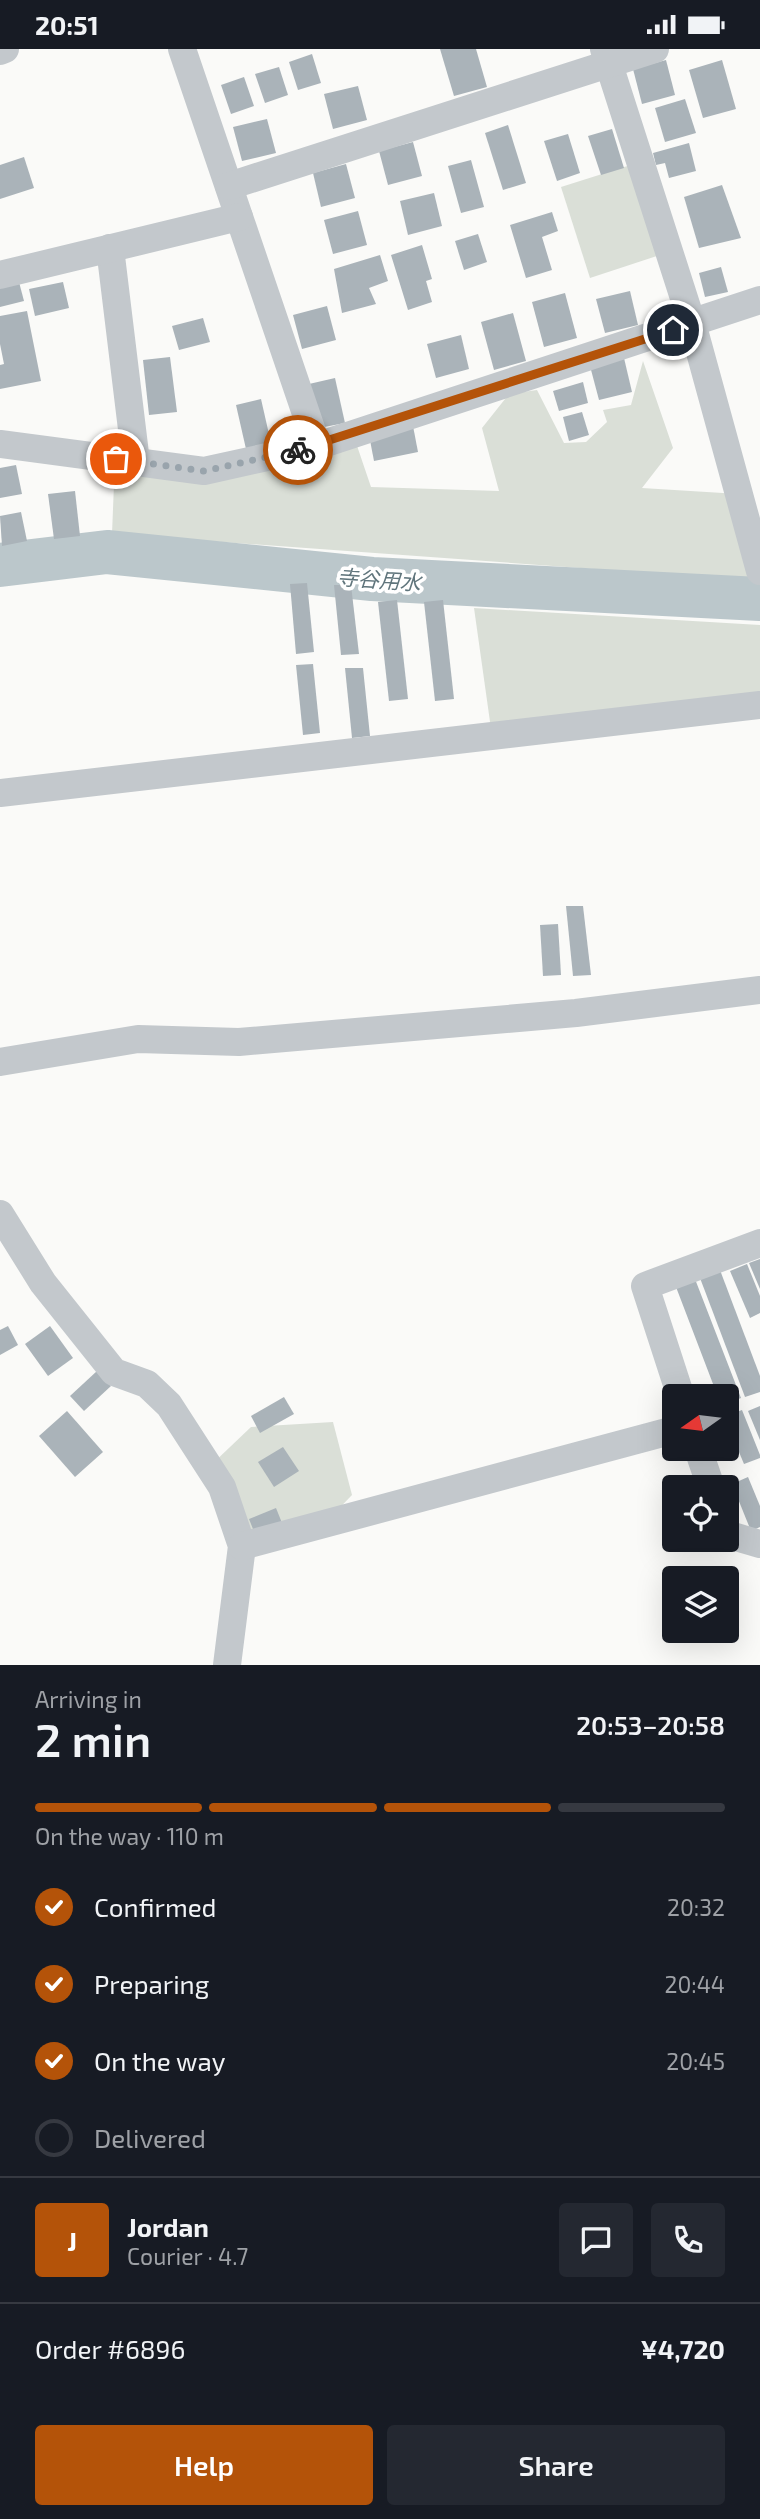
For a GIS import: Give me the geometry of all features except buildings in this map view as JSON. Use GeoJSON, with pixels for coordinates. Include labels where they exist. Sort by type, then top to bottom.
{"type":"FeatureCollection","features":[{"type":"Feature","properties":{"kind":"street"},"geometry":{"type":"LineString","coordinates":[[0,51],[5,49]]}},
{"type":"Feature","properties":{"kind":"street"},"geometry":{"type":"LineString","coordinates":[[182,49],[317,446]]}},
{"type":"Feature","properties":{"kind":"street"},"geometry":{"type":"LineString","coordinates":[[229,186],[607,57],[655,49]]}},
{"type":"Feature","properties":{"kind":"street"},"geometry":{"type":"LineString","coordinates":[[607,57],[692,323],[760,571]]}},
{"type":"Feature","properties":{"kind":"street"},"geometry":{"type":"LineString","coordinates":[[0,275],[239,217]]}},
{"type":"Feature","properties":{"kind":"street"},"geometry":{"type":"LineString","coordinates":[[110,248],[136,462]]}},
{"type":"Feature","properties":{"kind":"street"},"geometry":{"type":"LineString","coordinates":[[0,444],[204,471],[317,446],[760,300]]}},
{"type":"Feature","properties":{"kind":"street"},"geometry":{"type":"LineString","coordinates":[[0,793],[760,705]]}},
{"type":"Feature","properties":{"kind":"street"},"geometry":{"type":"LineString","coordinates":[[0,1062],[138,1038],[248,1041],[576,1013],[760,990]]}},
{"type":"Feature","properties":{"kind":"street"},"geometry":{"type":"LineString","coordinates":[[0,1214],[43,1283],[114,1372],[147,1384],[169,1405],[222,1487],[242,1546],[227,1665]]}},
{"type":"Feature","properties":{"kind":"street"},"geometry":{"type":"LineString","coordinates":[[677,1384],[645,1286],[760,1243]]}},
{"type":"Feature","properties":{"kind":"street"},"geometry":{"type":"LineString","coordinates":[[242,1546],[662,1433]]}},
{"type":"Feature","properties":{"kind":"street"},"geometry":{"type":"LineString","coordinates":[[739,1538],[760,1544]]}},
{"type":"Feature","properties":{"kind":"shaded area"},"geometry":{"type":"Polygon","coordinates":[[[640,162],[669,252],[590,278],[561,187],[640,162]]]}},
{"type":"Feature","properties":{"kind":"shaded area"},"geometry":{"type":"Polygon","coordinates":[[[643,361],[673,448],[642,488],[739,494],[760,581],[112,534],[115,459],[225,466],[353,434],[371,487],[499,491],[482,428],[509,394],[537,390],[564,443],[586,442],[607,422],[603,410],[631,405],[643,361]]]}},
{"type":"Feature","properties":{"kind":"shaded area"},"geometry":{"type":"Polygon","coordinates":[[[474,608],[760,625],[760,705],[492,736],[474,608]]]}},
{"type":"Feature","properties":{"kind":"shaded area"},"geometry":{"type":"Polygon","coordinates":[[[333,1422],[352,1495],[325,1523],[242,1546],[209,1467],[251,1427],[333,1422]]]}},
{"type":"Feature","properties":{"kind":"waterway","name":"寺谷用水"},"geometry":{"type":"LineString","coordinates":[[0,565],[107,552],[372,579],[760,599]]}},
{"type":"Feature","properties":{"kind":"way so far"},"geometry":{"type":"LineString","coordinates":[[116,459],[204,471],[298,450]]}},
{"type":"Feature","properties":{"kind":"route"},"geometry":{"type":"LineString","coordinates":[[298,450],[673,330]]}}]}
